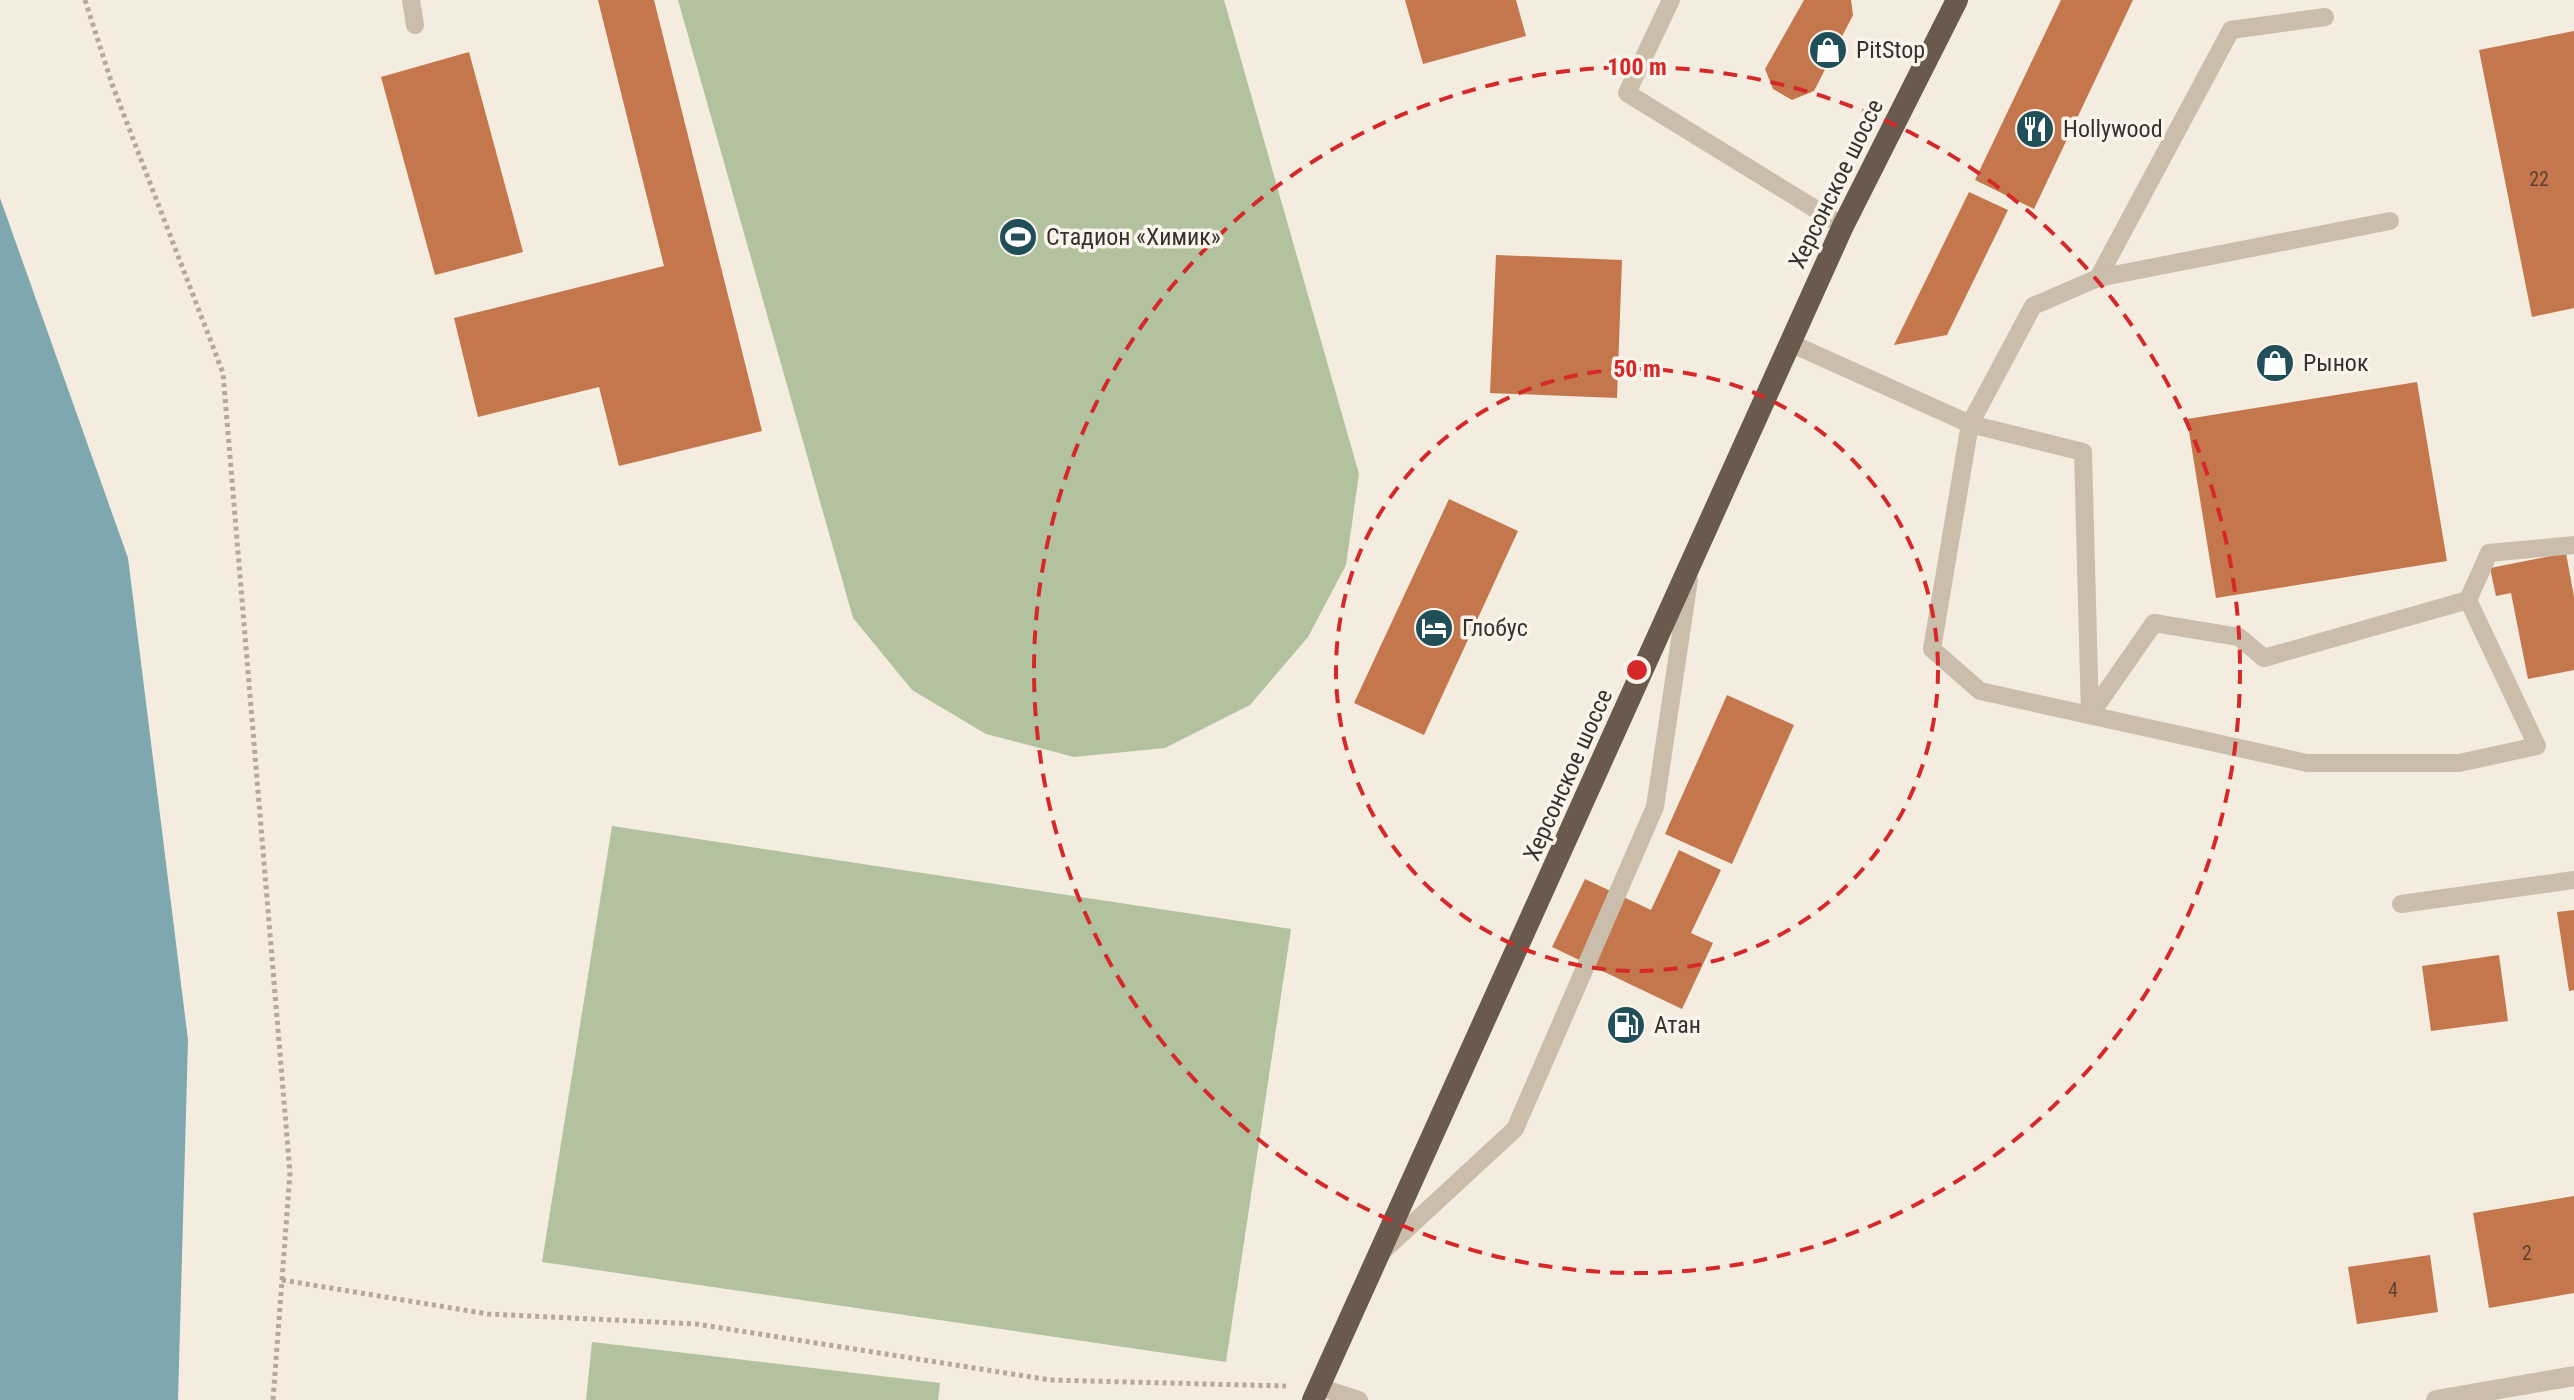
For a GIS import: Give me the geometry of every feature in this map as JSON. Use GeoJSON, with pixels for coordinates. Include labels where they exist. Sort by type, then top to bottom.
{"type":"FeatureCollection","features":[{"type":"Feature","properties":{"kind":"highway","name":"Херсонское шоссе"},"geometry":{"type":"LineString","coordinates":[[1316,1394],[1843,226],[1957,0]]}},
{"type":"Feature","properties":{"kind":"street"},"geometry":{"type":"LineString","coordinates":[[2436,1400],[2574,1376]]}},
{"type":"Feature","properties":{"kind":"lane"},"geometry":{"type":"LineString","coordinates":[[411,0],[415,25]]}},
{"type":"Feature","properties":{"kind":"lane"},"geometry":{"type":"LineString","coordinates":[[1671,0],[1627,93],[1843,226]]}},
{"type":"Feature","properties":{"kind":"lane"},"geometry":{"type":"LineString","coordinates":[[2098,278],[2231,30],[2325,17]]}},
{"type":"Feature","properties":{"kind":"lane"},"geometry":{"type":"LineString","coordinates":[[2390,221],[2098,278],[2033,306],[1970,424],[1932,649],[1980,691],[2307,763],[2459,763],[2537,746],[2468,600],[2489,553],[2574,545]]}},
{"type":"Feature","properties":{"kind":"lane"},"geometry":{"type":"LineString","coordinates":[[1790,343],[1970,424],[2083,452],[2090,715]]}},
{"type":"Feature","properties":{"kind":"lane"},"geometry":{"type":"LineString","coordinates":[[1380,1254],[1515,1129],[1655,807],[1690,570]]}},
{"type":"Feature","properties":{"kind":"lane"},"geometry":{"type":"LineString","coordinates":[[2090,715],[2154,623],[2239,637],[2264,658],[2468,600]]}},
{"type":"Feature","properties":{"kind":"lane"},"geometry":{"type":"LineString","coordinates":[[2401,904],[2574,880]]}},
{"type":"Feature","properties":{"kind":"lane"},"geometry":{"type":"LineString","coordinates":[[1316,1394],[1359,1400]]}},
{"type":"Feature","properties":{"kind":"path"},"geometry":{"type":"LineString","coordinates":[[85,0],[112,84],[223,373],[290,1173],[273,1400]]}},
{"type":"Feature","properties":{"kind":"path"},"geometry":{"type":"LineString","coordinates":[[282,1280],[488,1314],[696,1324],[1050,1380],[1316,1394]]}},
{"type":"Feature","properties":{"kind":"green space","name":"Стадион «Химик»"},"geometry":{"type":"Polygon","coordinates":[[[678,0],[1224,0],[1359,474],[1346,565],[1308,637],[1250,705],[1165,748],[1074,757],[986,734],[912,690],[853,618],[678,0]]]}},
{"type":"Feature","properties":{"kind":"green space"},"geometry":{"type":"Polygon","coordinates":[[[612,826],[1291,929],[1226,1362],[542,1262],[612,826]]]}},
{"type":"Feature","properties":{"kind":"green space"},"geometry":{"type":"Polygon","coordinates":[[[592,1342],[940,1383],[938,1400],[586,1400],[592,1342]]]}},
{"type":"Feature","properties":{"kind":"water"},"geometry":{"type":"Polygon","coordinates":[[[0,198],[128,558],[188,1040],[178,1400],[0,1400],[0,198]]]}},
{"type":"Feature","properties":{"kind":"building"},"geometry":{"type":"Polygon","coordinates":[[[598,0],[654,0],[762,431],[619,466],[599,387],[478,417],[454,318],[664,266],[598,0]]]}},
{"type":"Feature","properties":{"kind":"building"},"geometry":{"type":"Polygon","coordinates":[[[1405,0],[1516,0],[1526,36],[1423,64],[1405,0]]]}},
{"type":"Feature","properties":{"kind":"building"},"geometry":{"type":"Polygon","coordinates":[[[1804,0],[1851,0],[1853,15],[1814,91],[1792,100],[1773,89],[1765,69],[1804,0]]]}},
{"type":"Feature","properties":{"kind":"building"},"geometry":{"type":"Polygon","coordinates":[[[2061,0],[2133,0],[2034,209],[1975,180],[2061,0]]]}},
{"type":"Feature","properties":{"kind":"building"},"geometry":{"type":"Polygon","coordinates":[[[2574,31],[2574,308],[2532,317],[2479,50],[2574,31]]]}},
{"type":"Feature","properties":{"kind":"building"},"geometry":{"type":"Polygon","coordinates":[[[469,52],[523,252],[435,275],[381,77],[469,52]]]}},
{"type":"Feature","properties":{"kind":"building"},"geometry":{"type":"Polygon","coordinates":[[[1969,192],[2008,210],[1947,335],[1894,345],[1969,192]]]}},
{"type":"Feature","properties":{"kind":"building"},"geometry":{"type":"Polygon","coordinates":[[[1496,255],[1622,260],[1617,398],[1490,393],[1496,255]]]}},
{"type":"Feature","properties":{"kind":"building"},"geometry":{"type":"Polygon","coordinates":[[[2417,382],[2447,561],[2216,598],[2187,419],[2417,382]]]}},
{"type":"Feature","properties":{"kind":"building"},"geometry":{"type":"Polygon","coordinates":[[[1449,499],[1518,531],[1424,735],[1354,703],[1449,499]]]}},
{"type":"Feature","properties":{"kind":"building"},"geometry":{"type":"Polygon","coordinates":[[[2566,553],[2574,597],[2574,670],[2528,679],[2511,593],[2496,596],[2490,568],[2566,553]]]}},
{"type":"Feature","properties":{"kind":"building"},"geometry":{"type":"Polygon","coordinates":[[[1727,695],[1794,725],[1732,864],[1665,834],[1727,695]]]}},
{"type":"Feature","properties":{"kind":"building"},"geometry":{"type":"Polygon","coordinates":[[[1679,850],[1721,870],[1691,933],[1713,943],[1682,1009],[1552,947],[1585,879],[1651,910],[1679,850]]]}},
{"type":"Feature","properties":{"kind":"building"},"geometry":{"type":"Polygon","coordinates":[[[2574,910],[2574,990],[2569,991],[2557,912],[2574,910]]]}},
{"type":"Feature","properties":{"kind":"building"},"geometry":{"type":"Polygon","coordinates":[[[2499,955],[2508,1021],[2431,1031],[2422,966],[2499,955]]]}},
{"type":"Feature","properties":{"kind":"building"},"geometry":{"type":"Polygon","coordinates":[[[2574,1196],[2574,1293],[2489,1308],[2473,1213],[2574,1196]]]}},
{"type":"Feature","properties":{"kind":"building"},"geometry":{"type":"Polygon","coordinates":[[[2430,1255],[2438,1312],[2357,1324],[2348,1267],[2430,1255]]]}},
{"type":"Feature","properties":{"kind":"place","name":"PitStop"},"geometry":{"type":"Point","coordinates":[1828,50]}},
{"type":"Feature","properties":{"kind":"place","name":"Hollywood"},"geometry":{"type":"Point","coordinates":[2035,129]}},
{"type":"Feature","properties":{"kind":"place","name":"Стадион «Химик»"},"geometry":{"type":"Point","coordinates":[1018,237]}},
{"type":"Feature","properties":{"kind":"place","name":"Рынок"},"geometry":{"type":"Point","coordinates":[2275,363]}},
{"type":"Feature","properties":{"kind":"place","name":"Глобус"},"geometry":{"type":"Point","coordinates":[1434,628]}},
{"type":"Feature","properties":{"kind":"place","name":"Атан"},"geometry":{"type":"Point","coordinates":[1626,1025]}}]}
